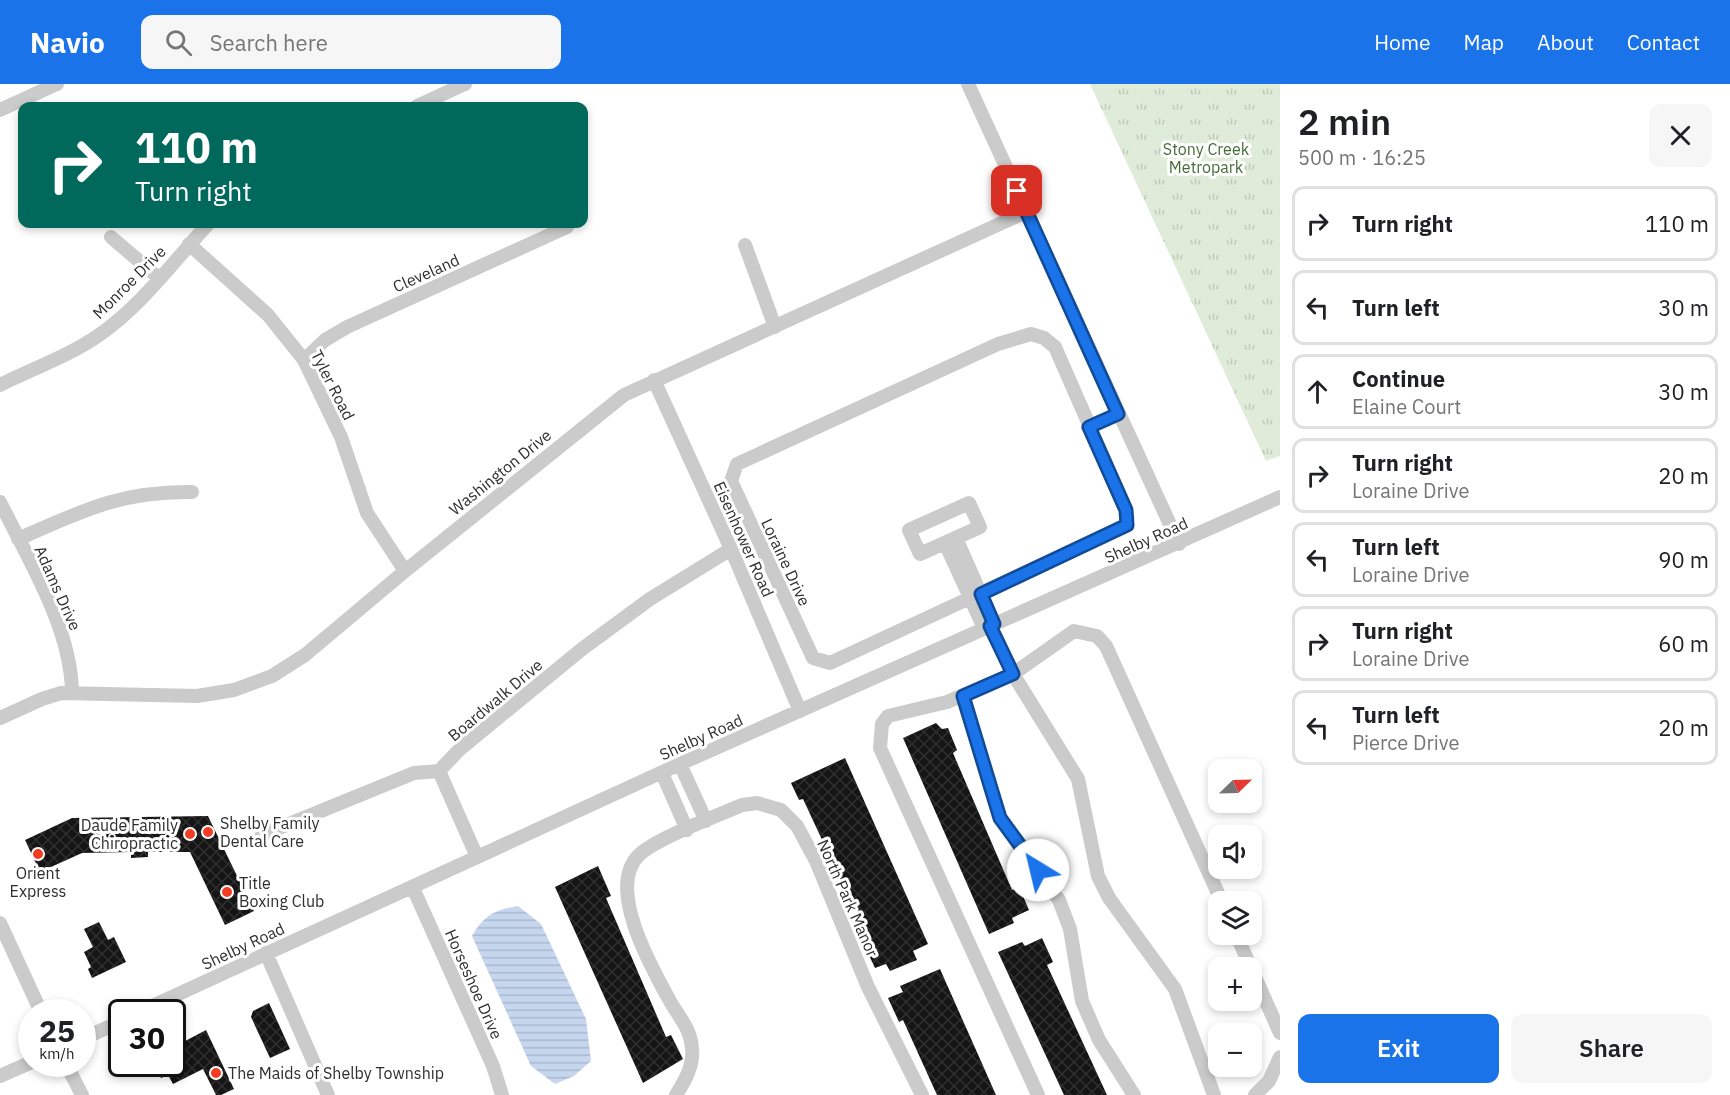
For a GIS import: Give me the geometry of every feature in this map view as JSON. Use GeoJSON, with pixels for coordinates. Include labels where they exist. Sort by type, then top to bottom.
{"type":"FeatureCollection","features":[{"type":"Feature","properties":{"kind":"street"},"geometry":{"type":"LineString","coordinates":[[0,110],[57,84]]}},
{"type":"Feature","properties":{"kind":"street"},"geometry":{"type":"LineString","coordinates":[[426,102],[465,84]]}},
{"type":"Feature","properties":{"kind":"street"},"geometry":{"type":"LineString","coordinates":[[968,84],[1179,544]]}},
{"type":"Feature","properties":{"kind":"street","name":"Washington Drive"},"geometry":{"type":"LineString","coordinates":[[0,718],[42,699],[72,692],[196,696],[254,684],[305,655],[607,408],[654,381],[1026,212]]}},
{"type":"Feature","properties":{"kind":"street","name":"Monroe Drive"},"geometry":{"type":"LineString","coordinates":[[0,385],[99,335],[159,278],[204,228]]}},
{"type":"Feature","properties":{"kind":"street","name":"Cleveland"},"geometry":{"type":"LineString","coordinates":[[304,360],[325,340],[347,327],[565,228]]}},
{"type":"Feature","properties":{"kind":"street"},"geometry":{"type":"LineString","coordinates":[[111,237],[159,278]]}},
{"type":"Feature","properties":{"kind":"street","name":"Tyler Road"},"geometry":{"type":"LineString","coordinates":[[189,244],[268,315],[304,360],[341,436],[368,513],[405,571]]}},
{"type":"Feature","properties":{"kind":"street"},"geometry":{"type":"LineString","coordinates":[[745,245],[775,327]]}},
{"type":"Feature","properties":{"kind":"street","name":"Loraine Drive"},"geometry":{"type":"LineString","coordinates":[[1031,334],[1044,338],[1055,347],[1089,427],[1126,510],[1127,525],[830,663],[813,658],[731,481],[737,464],[998,344],[1031,334]]}},
{"type":"Feature","properties":{"kind":"street","name":"Eisenhower Road"},"geometry":{"type":"LineString","coordinates":[[654,381],[731,549],[800,711]]}},
{"type":"Feature","properties":{"kind":"street"},"geometry":{"type":"LineString","coordinates":[[1089,427],[1118,414]]}},
{"type":"Feature","properties":{"kind":"street"},"geometry":{"type":"LineString","coordinates":[[18,539],[90,508],[127,496],[150,492],[192,492]]}},
{"type":"Feature","properties":{"kind":"street","name":"Shelby Road"},"geometry":{"type":"LineString","coordinates":[[167,999],[680,764],[1179,544],[1280,497]]}},
{"type":"Feature","properties":{"kind":"street","name":"Adams Drive"},"geometry":{"type":"LineString","coordinates":[[0,502],[57,621],[69,658],[72,692]]}},
{"type":"Feature","properties":{"kind":"street"},"geometry":{"type":"LineString","coordinates":[[969,503],[980,527],[951,541],[920,554],[909,530],[969,503]]}},
{"type":"Feature","properties":{"kind":"street"},"geometry":{"type":"LineString","coordinates":[[951,541],[1013,674],[1078,779],[1098,876],[1109,898],[1175,990],[1214,1095]]}},
{"type":"Feature","properties":{"kind":"street","name":"Boardwalk Drive"},"geometry":{"type":"LineString","coordinates":[[440,771],[460,749],[582,649],[650,598],[731,549]]}},
{"type":"Feature","properties":{"kind":"street"},"geometry":{"type":"LineString","coordinates":[[1038,1095],[880,748],[882,724],[888,716],[963,696],[1013,674],[1074,631],[1086,631],[1096,636],[1106,646],[1217,891]]}},
{"type":"Feature","properties":{"kind":"street"},"geometry":{"type":"LineString","coordinates":[[963,696],[1000,818],[1059,900],[1070,929],[1082,1001],[1099,1040],[1134,1095]]}},
{"type":"Feature","properties":{"kind":"street"},"geometry":{"type":"LineString","coordinates":[[680,764],[706,821]]}},
{"type":"Feature","properties":{"kind":"street"},"geometry":{"type":"LineString","coordinates":[[262,836],[414,772],[440,771],[477,858]]}},
{"type":"Feature","properties":{"kind":"street"},"geometry":{"type":"LineString","coordinates":[[662,773],[687,830]]}},
{"type":"Feature","properties":{"kind":"street","name":"North Park Manor"},"geometry":{"type":"LineString","coordinates":[[676,1095],[690,1066],[693,1049],[688,1029],[650,962],[634,924],[626,892],[627,875],[641,853],[742,805],[757,803],[781,810],[797,826],[816,861],[868,987],[922,1095]]}},
{"type":"Feature","properties":{"kind":"street","name":"Horseshoe Drive"},"geometry":{"type":"LineString","coordinates":[[412,888],[493,1066],[502,1095]]}},
{"type":"Feature","properties":{"kind":"street"},"geometry":{"type":"LineString","coordinates":[[0,923],[35,999]]}},
{"type":"Feature","properties":{"kind":"street"},"geometry":{"type":"LineString","coordinates":[[1241,945],[1280,1033]]}},
{"type":"Feature","properties":{"kind":"street"},"geometry":{"type":"LineString","coordinates":[[266,953],[328,1095]]}},
{"type":"Feature","properties":{"kind":"street"},"geometry":{"type":"LineString","coordinates":[[1255,1095],[1269,1081],[1280,1058]]}},
{"type":"Feature","properties":{"kind":"street"},"geometry":{"type":"LineString","coordinates":[[0,1076],[18,1068]]}},
{"type":"Feature","properties":{"kind":"street"},"geometry":{"type":"LineString","coordinates":[[73,1077],[82,1095]]}},
{"type":"Feature","properties":{"kind":"green space","name":"Stony Creek Metropark"},"geometry":{"type":"Polygon","coordinates":[[[1090,84],[1280,84],[1280,456],[1266,461],[1090,84]]]}},
{"type":"Feature","properties":{"kind":"water"},"geometry":{"type":"Polygon","coordinates":[[[518,906],[541,924],[586,1019],[591,1061],[574,1076],[555,1084],[531,1066],[472,936],[486,918],[503,909],[518,906]]]}},
{"type":"Feature","properties":{"kind":"building"},"geometry":{"type":"Polygon","coordinates":[[[936,723],[942,729],[948,728],[957,750],[953,753],[1012,890],[1019,887],[1029,910],[1012,918],[1014,923],[989,934],[903,738],[936,723]]]}},
{"type":"Feature","properties":{"kind":"building"},"geometry":{"type":"Polygon","coordinates":[[[845,758],[928,944],[913,951],[917,960],[890,971],[886,964],[875,968],[866,949],[871,945],[803,799],[799,800],[791,783],[845,758]]]}},
{"type":"Feature","properties":{"kind":"building"},"geometry":{"type":"Polygon","coordinates":[[[208,816],[254,911],[225,925],[190,852],[148,852],[148,857],[131,858],[131,852],[82,853],[40,872],[25,840],[72,818],[208,816]]]}},
{"type":"Feature","properties":{"kind":"building"},"geometry":{"type":"Polygon","coordinates":[[[598,866],[611,896],[606,898],[666,1037],[671,1035],[683,1059],[643,1083],[555,887],[598,866]]]}},
{"type":"Feature","properties":{"kind":"building"},"geometry":{"type":"Polygon","coordinates":[[[99,922],[108,940],[114,937],[126,962],[92,978],[88,969],[91,967],[84,952],[93,947],[84,929],[99,922]]]}},
{"type":"Feature","properties":{"kind":"building"},"geometry":{"type":"Polygon","coordinates":[[[1042,938],[1053,962],[1047,965],[1107,1095],[1064,1095],[998,952],[1022,942],[1025,946],[1042,938]]]}},
{"type":"Feature","properties":{"kind":"building"},"geometry":{"type":"Polygon","coordinates":[[[940,969],[996,1095],[937,1095],[903,1020],[899,1022],[888,998],[903,992],[900,986],[940,969]]]}},
{"type":"Feature","properties":{"kind":"building"},"geometry":{"type":"Polygon","coordinates":[[[269,1003],[290,1049],[270,1058],[251,1017],[253,1011],[269,1003]]]}},
{"type":"Feature","properties":{"kind":"building"},"geometry":{"type":"Polygon","coordinates":[[[206,1030],[234,1089],[216,1095],[203,1069],[173,1084],[169,1077],[186,1077],[186,1041],[206,1030]]]}},
{"type":"Feature","properties":{"kind":"place","name":"Shelby Family Dental Care"},"geometry":{"type":"Point","coordinates":[208,832]}},
{"type":"Feature","properties":{"kind":"place","name":"Daude Family Chiropractic"},"geometry":{"type":"Point","coordinates":[190,834]}},
{"type":"Feature","properties":{"kind":"place","name":"Orient Express"},"geometry":{"type":"Point","coordinates":[38,854]}},
{"type":"Feature","properties":{"kind":"place","name":"Title Boxing Club"},"geometry":{"type":"Point","coordinates":[227,892]}},
{"type":"Feature","properties":{"kind":"place","name":"The Maids of Shelby Township"},"geometry":{"type":"Point","coordinates":[216,1073]}},
{"type":"Feature","properties":{"kind":"route"},"geometry":{"type":"LineString","coordinates":[[1017,191],[1118,414],[1089,427],[1126,510],[1127,525],[981,594],[994,624],[990,626],[1013,674],[963,696],[1000,818],[1038,870]]}}]}
